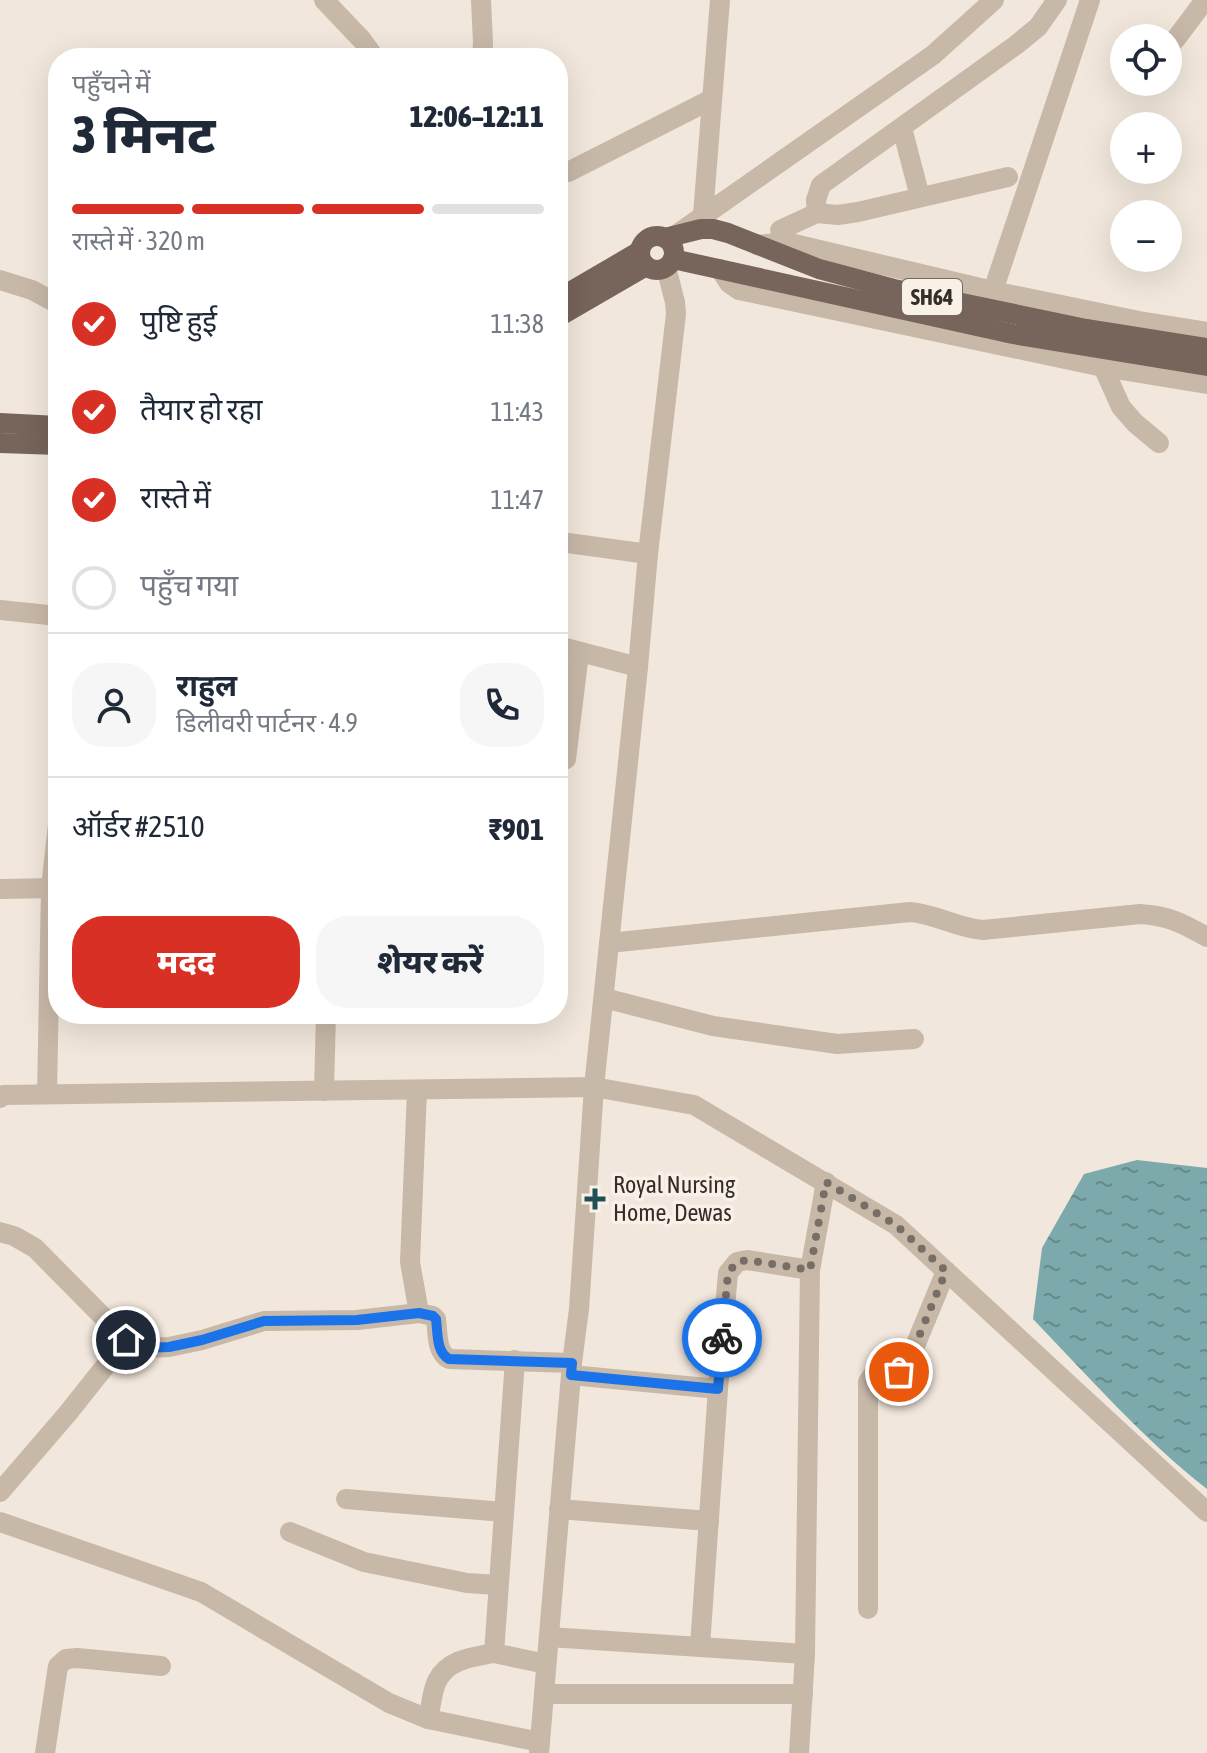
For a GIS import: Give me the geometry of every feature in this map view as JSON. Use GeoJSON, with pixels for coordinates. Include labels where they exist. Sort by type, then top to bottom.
{"type":"FeatureCollection","features":[{"type":"Feature","properties":{"kind":"main road","name":"SH64"},"geometry":{"type":"LineString","coordinates":[[656,261],[643,244],[649,238],[713,229],[819,269],[894,289],[990,300],[1086,329],[1207,348]]}},
{"type":"Feature","properties":{"kind":"main road","name":"SH64"},"geometry":{"type":"LineString","coordinates":[[568,311],[656,261]]}},
{"type":"Feature","properties":{"kind":"main road","name":"SH64"},"geometry":{"type":"LineString","coordinates":[[568,295],[656,261],[720,269],[1013,334],[1099,358],[1207,366]]}},
{"type":"Feature","properties":{"kind":"main road"},"geometry":{"type":"LineString","coordinates":[[0,423],[48,425]]}},
{"type":"Feature","properties":{"kind":"main road"},"geometry":{"type":"LineString","coordinates":[[0,443],[48,445]]}},
{"type":"Feature","properties":{"kind":"street"},"geometry":{"type":"LineString","coordinates":[[324,0],[368,48]]}},
{"type":"Feature","properties":{"kind":"street"},"geometry":{"type":"LineString","coordinates":[[481,0],[482,48]]}},
{"type":"Feature","properties":{"kind":"street"},"geometry":{"type":"LineString","coordinates":[[703,215],[720,0]]}},
{"type":"Feature","properties":{"kind":"street"},"geometry":{"type":"LineString","coordinates":[[670,236],[933,55],[994,0]]}},
{"type":"Feature","properties":{"kind":"street"},"geometry":{"type":"LineString","coordinates":[[817,213],[816,200],[821,185],[1016,45],[1038,27],[1057,0]]}},
{"type":"Feature","properties":{"kind":"street"},"geometry":{"type":"LineString","coordinates":[[1182,31],[1205,0]]}},
{"type":"Feature","properties":{"kind":"street"},"geometry":{"type":"LineString","coordinates":[[1086,2],[990,300],[1207,332]]}},
{"type":"Feature","properties":{"kind":"street"},"geometry":{"type":"LineString","coordinates":[[568,172],[712,99]]}},
{"type":"Feature","properties":{"kind":"street"},"geometry":{"type":"LineString","coordinates":[[902,128],[920,197]]}},
{"type":"Feature","properties":{"kind":"street"},"geometry":{"type":"LineString","coordinates":[[780,230],[817,213],[838,215],[858,212],[1008,177]]}},
{"type":"Feature","properties":{"kind":"street"},"geometry":{"type":"LineString","coordinates":[[0,1522],[201,1592],[389,1703],[428,1719],[539,1747],[571,1369],[579,1309],[594,1087],[648,554],[676,314],[673,291],[656,261]]}},
{"type":"Feature","properties":{"kind":"street"},"geometry":{"type":"LineString","coordinates":[[0,280],[48,299]]}},
{"type":"Feature","properties":{"kind":"street"},"geometry":{"type":"LineString","coordinates":[[1099,358],[1207,384]]}},
{"type":"Feature","properties":{"kind":"street"},"geometry":{"type":"LineString","coordinates":[[1099,358],[1125,413],[1159,443]]}},
{"type":"Feature","properties":{"kind":"street"},"geometry":{"type":"LineString","coordinates":[[568,543],[648,554]]}},
{"type":"Feature","properties":{"kind":"street"},"geometry":{"type":"LineString","coordinates":[[0,610],[48,615]]}},
{"type":"Feature","properties":{"kind":"street"},"geometry":{"type":"LineString","coordinates":[[568,649],[638,667]]}},
{"type":"Feature","properties":{"kind":"street"},"geometry":{"type":"LineString","coordinates":[[568,743],[579,653]]}},
{"type":"Feature","properties":{"kind":"street"},"geometry":{"type":"LineString","coordinates":[[0,889],[48,888]]}},
{"type":"Feature","properties":{"kind":"street"},"geometry":{"type":"LineString","coordinates":[[609,943],[910,912],[926,913],[959,926],[983,930],[1156,915],[1177,920],[1207,937]]}},
{"type":"Feature","properties":{"kind":"street"},"geometry":{"type":"LineString","coordinates":[[604,998],[713,1026],[837,1044],[914,1039]]}},
{"type":"Feature","properties":{"kind":"street"},"geometry":{"type":"LineString","coordinates":[[47,1094],[49,1024]]}},
{"type":"Feature","properties":{"kind":"street"},"geometry":{"type":"LineString","coordinates":[[324,1091],[326,1024]]}},
{"type":"Feature","properties":{"kind":"street"},"geometry":{"type":"LineString","coordinates":[[1,1095],[594,1087],[694,1105],[896,1225],[1207,1512]]}},
{"type":"Feature","properties":{"kind":"street"},"geometry":{"type":"LineString","coordinates":[[417,1090],[410,1262],[419,1313]]}},
{"type":"Feature","properties":{"kind":"street"},"geometry":{"type":"LineString","coordinates":[[799,1753],[805,1654],[810,1270],[826,1182]]}},
{"type":"Feature","properties":{"kind":"street"},"geometry":{"type":"LineString","coordinates":[[0,1232],[35,1248],[126,1340],[145,1348],[202,1340],[264,1321],[357,1320],[419,1313],[436,1319],[440,1351],[449,1359],[515,1360],[718,1389]]}},
{"type":"Feature","properties":{"kind":"street"},"geometry":{"type":"LineString","coordinates":[[700,1646],[728,1273],[737,1262],[747,1260],[810,1270]]}},
{"type":"Feature","properties":{"kind":"street"},"geometry":{"type":"LineString","coordinates":[[868,1609],[868,1382],[872,1376],[899,1372],[908,1363],[946,1271]]}},
{"type":"Feature","properties":{"kind":"street"},"geometry":{"type":"LineString","coordinates":[[0,1492],[126,1340]]}},
{"type":"Feature","properties":{"kind":"street"},"geometry":{"type":"LineString","coordinates":[[494,1653],[515,1360]]}},
{"type":"Feature","properties":{"kind":"street"},"geometry":{"type":"LineString","coordinates":[[346,1499],[504,1512]]}},
{"type":"Feature","properties":{"kind":"street"},"geometry":{"type":"LineString","coordinates":[[559,1509],[709,1521]]}},
{"type":"Feature","properties":{"kind":"street"},"geometry":{"type":"LineString","coordinates":[[290,1532],[364,1562],[467,1583],[498,1585]]}},
{"type":"Feature","properties":{"kind":"street"},"geometry":{"type":"LineString","coordinates":[[549,1637],[805,1654]]}},
{"type":"Feature","properties":{"kind":"street"},"geometry":{"type":"LineString","coordinates":[[428,1719],[437,1681],[448,1667],[459,1661],[494,1653],[546,1664]]}},
{"type":"Feature","properties":{"kind":"street"},"geometry":{"type":"LineString","coordinates":[[45,1753],[58,1666],[66,1659],[161,1666]]}},
{"type":"Feature","properties":{"kind":"street"},"geometry":{"type":"LineString","coordinates":[[544,1694],[803,1694]]}},
{"type":"Feature","properties":{"kind":"water"},"geometry":{"type":"Polygon","coordinates":[[[1137,1160],[1207,1168],[1207,1489],[1139,1429],[1033,1319],[1042,1248],[1084,1174],[1137,1160]]]}},
{"type":"Feature","properties":{"kind":"way so far"},"geometry":{"type":"LineString","coordinates":[[722,1338],[728,1273],[737,1262],[747,1260],[810,1270],[826,1182],[896,1225],[946,1271],[908,1363],[899,1372]]}},
{"type":"Feature","properties":{"kind":"place","name":"Royal Nursing Home, Dewas"},"geometry":{"type":"Point","coordinates":[595,1199]}},
{"type":"Feature","properties":{"kind":"route"},"geometry":{"type":"LineString","coordinates":[[126,1340],[145,1348],[169,1347],[264,1321],[357,1320],[419,1313],[436,1319],[440,1351],[449,1359],[572,1363],[571,1375],[718,1389],[722,1338]]}}]}
